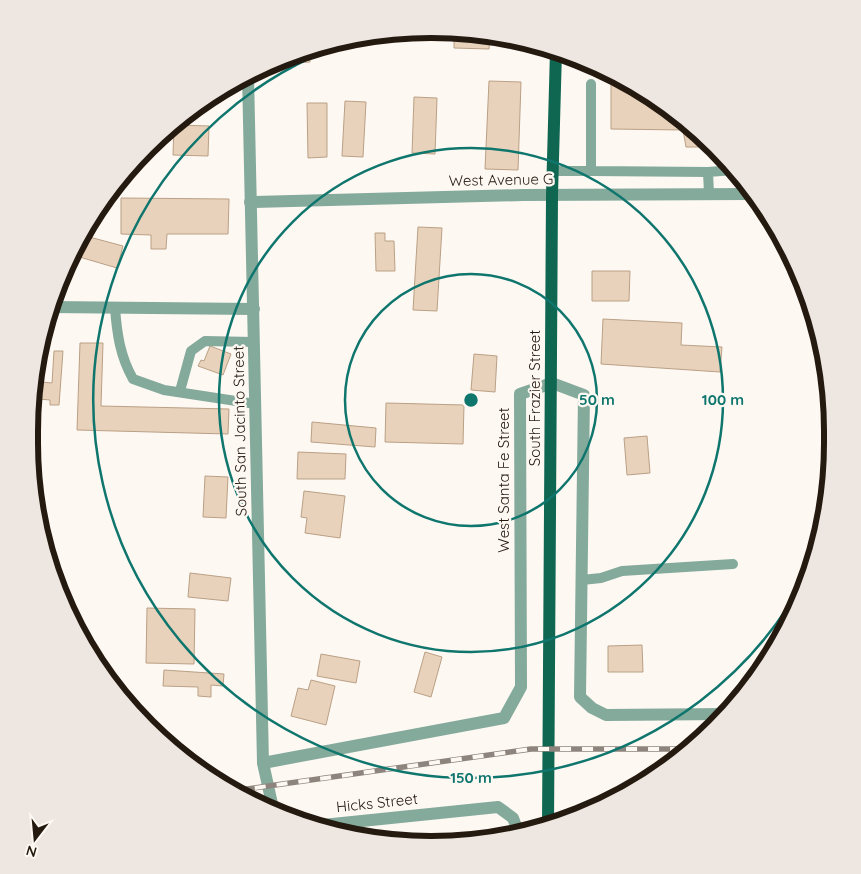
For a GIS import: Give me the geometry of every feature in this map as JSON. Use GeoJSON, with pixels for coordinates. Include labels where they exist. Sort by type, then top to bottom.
{"type":"FeatureCollection","features":[{"type":"Feature","properties":{"kind":"main road","name":"South Frazier Street"},"geometry":{"type":"LineString","coordinates":[[548,818],[552,171],[556,58]]}},
{"type":"Feature","properties":{"kind":"street","name":"South San Jacinto Street"},"geometry":{"type":"LineString","coordinates":[[248,83],[263,763],[271,803]]}},
{"type":"Feature","properties":{"kind":"street","name":"West Avenue G"},"geometry":{"type":"LineString","coordinates":[[250,202],[552,195],[744,194]]}},
{"type":"Feature","properties":{"kind":"street"},"geometry":{"type":"LineString","coordinates":[[57,307],[254,309]]}},
{"type":"Feature","properties":{"kind":"street"},"geometry":{"type":"LineString","coordinates":[[552,383],[584,394],[580,697],[592,708],[606,714],[715,714]]}},
{"type":"Feature","properties":{"kind":"street","name":"West Santa Fe Street"},"geometry":{"type":"LineString","coordinates":[[263,763],[504,718],[521,687],[520,394],[552,383]]}},
{"type":"Feature","properties":{"kind":"street","name":"Hicks Street"},"geometry":{"type":"LineString","coordinates":[[333,824],[498,807],[513,818],[516,827]]}},
{"type":"Feature","properties":{"kind":"lane"},"geometry":{"type":"LineString","coordinates":[[591,84],[591,171]]}},
{"type":"Feature","properties":{"kind":"lane"},"geometry":{"type":"LineString","coordinates":[[552,171],[726,171]]}},
{"type":"Feature","properties":{"kind":"lane"},"geometry":{"type":"LineString","coordinates":[[708,172],[709,194]]}},
{"type":"Feature","properties":{"kind":"lane"},"geometry":{"type":"LineString","coordinates":[[116,308],[118,340],[125,366],[133,379],[164,390],[256,404]]}},
{"type":"Feature","properties":{"kind":"lane"},"geometry":{"type":"LineString","coordinates":[[180,391],[192,351],[205,341],[254,342]]}},
{"type":"Feature","properties":{"kind":"lane"},"geometry":{"type":"LineString","coordinates":[[582,580],[601,578],[622,572],[733,564]]}},
{"type":"Feature","properties":{"kind":"building"},"geometry":{"type":"Polygon","coordinates":[[[454,38],[489,42],[489,49],[454,48],[454,38]]]}},
{"type":"Feature","properties":{"kind":"building"},"geometry":{"type":"Polygon","coordinates":[[[310,56],[310,62],[290,63],[310,56]]]}},
{"type":"Feature","properties":{"kind":"building"},"geometry":{"type":"Polygon","coordinates":[[[489,81],[521,82],[518,170],[485,169],[489,81]]]}},
{"type":"Feature","properties":{"kind":"building"},"geometry":{"type":"Polygon","coordinates":[[[611,82],[627,90],[670,119],[690,135],[701,147],[686,147],[683,130],[611,129],[611,82]]]}},
{"type":"Feature","properties":{"kind":"building"},"geometry":{"type":"Polygon","coordinates":[[[414,97],[437,98],[435,154],[412,153],[414,97]]]}},
{"type":"Feature","properties":{"kind":"building"},"geometry":{"type":"Polygon","coordinates":[[[345,101],[366,102],[363,157],[342,156],[345,101]]]}},
{"type":"Feature","properties":{"kind":"building"},"geometry":{"type":"Polygon","coordinates":[[[307,103],[327,103],[327,157],[308,158],[307,103]]]}},
{"type":"Feature","properties":{"kind":"building"},"geometry":{"type":"Polygon","coordinates":[[[183,125],[209,126],[208,156],[173,155],[174,133],[183,125]]]}},
{"type":"Feature","properties":{"kind":"building"},"geometry":{"type":"Polygon","coordinates":[[[121,198],[229,199],[228,234],[167,234],[166,249],[151,249],[151,235],[121,234],[121,198]]]}},
{"type":"Feature","properties":{"kind":"building"},"geometry":{"type":"Polygon","coordinates":[[[418,227],[442,228],[437,311],[413,310],[418,227]]]}},
{"type":"Feature","properties":{"kind":"building"},"geometry":{"type":"Polygon","coordinates":[[[375,233],[385,233],[385,241],[394,241],[395,271],[376,271],[375,233]]]}},
{"type":"Feature","properties":{"kind":"building"},"geometry":{"type":"Polygon","coordinates":[[[89,237],[123,246],[117,268],[78,257],[89,237]]]}},
{"type":"Feature","properties":{"kind":"building"},"geometry":{"type":"Polygon","coordinates":[[[592,271],[630,271],[629,301],[592,301],[592,271]]]}},
{"type":"Feature","properties":{"kind":"building"},"geometry":{"type":"Polygon","coordinates":[[[603,319],[682,323],[681,345],[722,347],[720,372],[601,364],[603,319]]]}},
{"type":"Feature","properties":{"kind":"building"},"geometry":{"type":"Polygon","coordinates":[[[80,343],[103,343],[101,406],[229,409],[228,434],[77,430],[80,343]]]}},
{"type":"Feature","properties":{"kind":"building"},"geometry":{"type":"Polygon","coordinates":[[[210,346],[231,354],[223,375],[198,366],[201,360],[204,361],[210,346]]]}},
{"type":"Feature","properties":{"kind":"building"},"geometry":{"type":"Polygon","coordinates":[[[54,351],[63,351],[59,405],[50,405],[50,400],[39,399],[41,382],[52,383],[54,351]]]}},
{"type":"Feature","properties":{"kind":"building"},"geometry":{"type":"Polygon","coordinates":[[[474,354],[497,356],[495,392],[471,390],[474,354]]]}},
{"type":"Feature","properties":{"kind":"building"},"geometry":{"type":"Polygon","coordinates":[[[386,403],[464,405],[463,444],[385,442],[386,403]]]}},
{"type":"Feature","properties":{"kind":"building"},"geometry":{"type":"Polygon","coordinates":[[[312,422],[376,428],[375,447],[311,442],[312,422]]]}},
{"type":"Feature","properties":{"kind":"building"},"geometry":{"type":"Polygon","coordinates":[[[647,436],[650,473],[627,475],[624,438],[647,436]]]}},
{"type":"Feature","properties":{"kind":"building"},"geometry":{"type":"Polygon","coordinates":[[[298,452],[346,454],[345,479],[297,479],[298,452]]]}},
{"type":"Feature","properties":{"kind":"building"},"geometry":{"type":"Polygon","coordinates":[[[205,476],[228,477],[226,518],[203,517],[205,476]]]}},
{"type":"Feature","properties":{"kind":"building"},"geometry":{"type":"Polygon","coordinates":[[[304,491],[345,496],[340,538],[305,533],[307,518],[301,517],[304,491]]]}},
{"type":"Feature","properties":{"kind":"building"},"geometry":{"type":"Polygon","coordinates":[[[190,573],[231,578],[228,601],[188,597],[190,573]]]}},
{"type":"Feature","properties":{"kind":"building"},"geometry":{"type":"Polygon","coordinates":[[[147,608],[195,609],[194,664],[146,663],[147,608]]]}},
{"type":"Feature","properties":{"kind":"building"},"geometry":{"type":"Polygon","coordinates":[[[642,645],[643,672],[608,672],[608,646],[642,645]]]}},
{"type":"Feature","properties":{"kind":"building"},"geometry":{"type":"Polygon","coordinates":[[[425,652],[442,657],[431,697],[414,692],[425,652]]]}},
{"type":"Feature","properties":{"kind":"building"},"geometry":{"type":"Polygon","coordinates":[[[321,654],[360,661],[356,683],[317,676],[321,654]]]}},
{"type":"Feature","properties":{"kind":"building"},"geometry":{"type":"Polygon","coordinates":[[[164,670],[224,674],[223,686],[211,685],[211,697],[198,696],[198,687],[163,686],[164,670]]]}},
{"type":"Feature","properties":{"kind":"building"},"geometry":{"type":"Polygon","coordinates":[[[311,680],[335,686],[326,725],[291,716],[298,688],[308,690],[311,680]]]}},
{"type":"Feature","properties":{"kind":"railway"},"geometry":{"type":"LineString","coordinates":[[244,789],[531,749],[678,749]]}}]}
